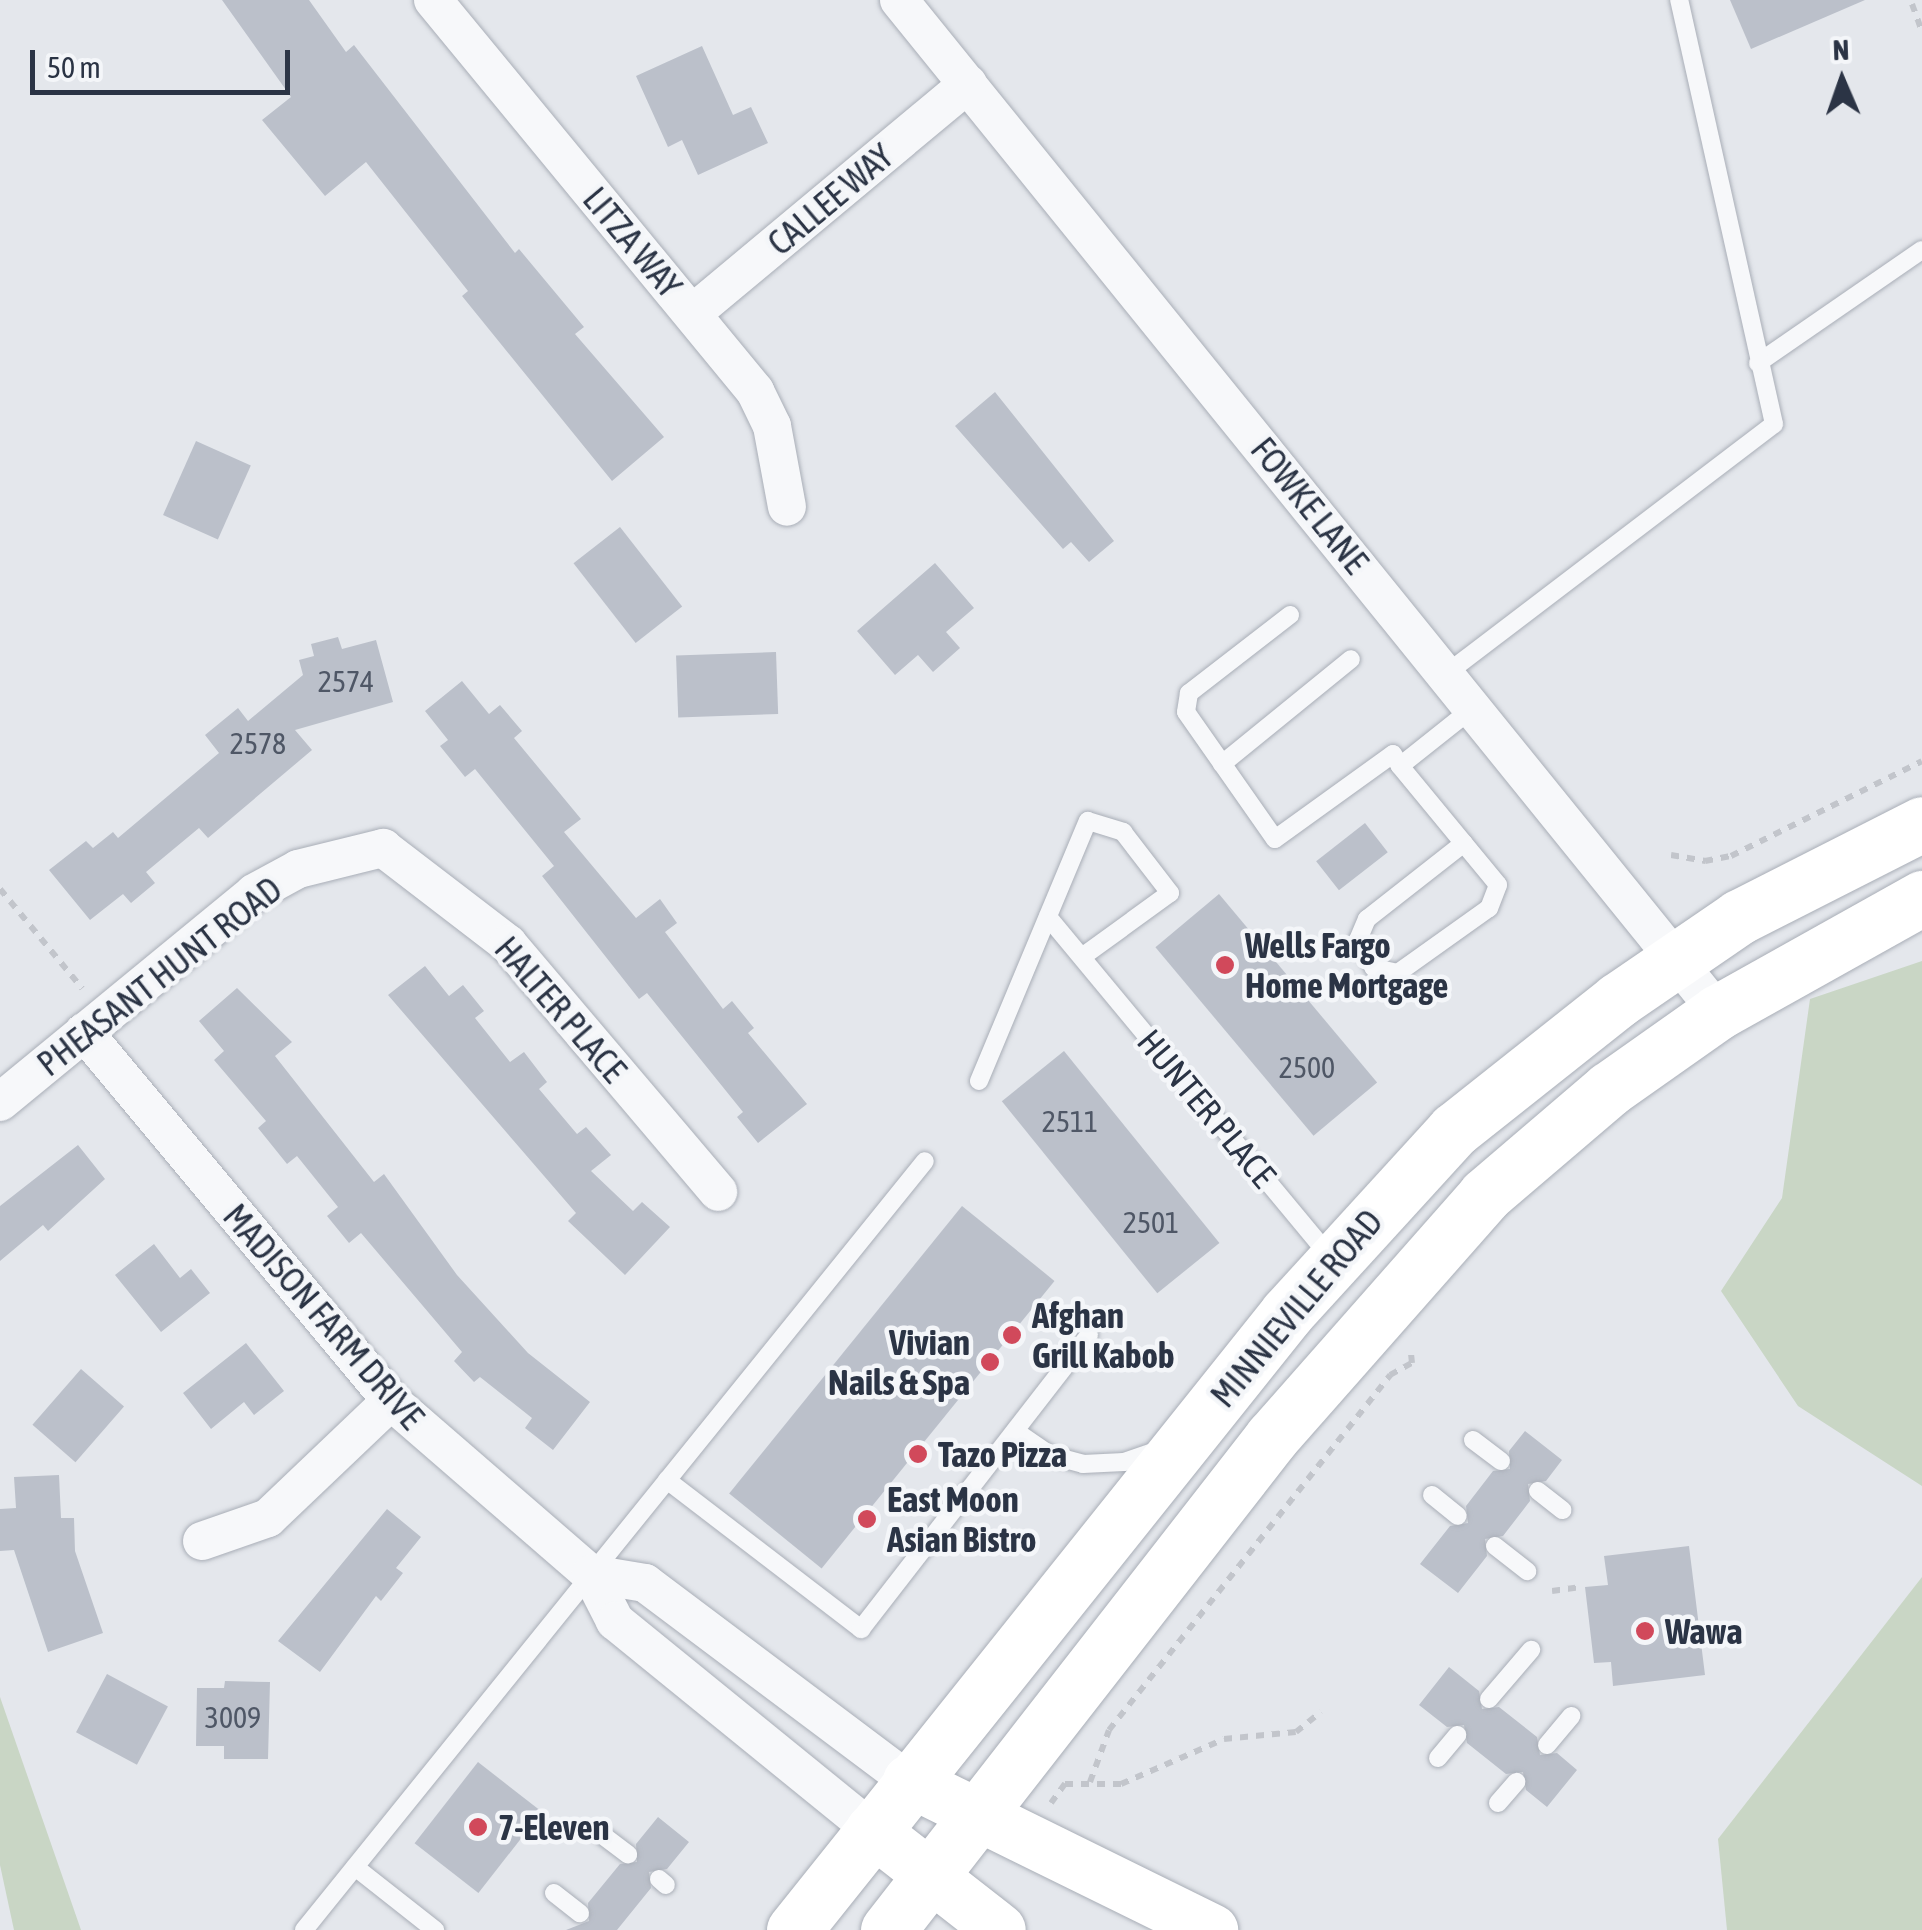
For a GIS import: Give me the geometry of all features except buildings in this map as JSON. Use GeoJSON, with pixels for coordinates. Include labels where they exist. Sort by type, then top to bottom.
{"type":"FeatureCollection","features":[{"type":"Feature","properties":{"kind":"main road","name":"MINNIEVILLE ROAD"},"geometry":{"type":"LineString","coordinates":[[794,1930],[909,1781],[1333,1260],[1494,1095],[1676,960],[1824,870],[1922,824]]}},
{"type":"Feature","properties":{"kind":"main road","name":"MINNIEVILLE ROAD"},"geometry":{"type":"LineString","coordinates":[[888,1930],[1272,1437],[1395,1292],[1550,1136],[1718,1012],[1922,898]]}},
{"type":"Feature","properties":{"kind":"main road"},"geometry":{"type":"LineString","coordinates":[[909,1781],[975,1818],[1212,1930]]}},
{"type":"Feature","properties":{"kind":"main road"},"geometry":{"type":"LineString","coordinates":[[872,1830],[1000,1930]]}},
{"type":"Feature","properties":{"kind":"street","name":"LITZA WAY"},"geometry":{"type":"LineString","coordinates":[[433,0],[755,391],[772,426],[787,507]]}},
{"type":"Feature","properties":{"kind":"street","name":"FOWKE LANE"},"geometry":{"type":"LineString","coordinates":[[899,0],[1718,1012]]}},
{"type":"Feature","properties":{"kind":"street","name":"CALLEE WAY"},"geometry":{"type":"LineString","coordinates":[[692,314],[968,84]]}},
{"type":"Feature","properties":{"kind":"street","name":"PHEASANT HUNT ROAD"},"geometry":{"type":"LineString","coordinates":[[0,1102],[254,893],[298,868],[383,848]]}},
{"type":"Feature","properties":{"kind":"street","name":"HALTER PLACE"},"geometry":{"type":"LineString","coordinates":[[383,848],[508,944],[718,1192]]}},
{"type":"Feature","properties":{"kind":"street","name":"MADISON FARM DRIVE"},"geometry":{"type":"LineString","coordinates":[[94,1023],[391,1401],[591,1574],[616,1621],[872,1830]]}},
{"type":"Feature","properties":{"kind":"street"},"geometry":{"type":"LineString","coordinates":[[202,1542],[236,1533],[294,1499],[391,1401]]}},
{"type":"Feature","properties":{"kind":"street"},"geometry":{"type":"LineString","coordinates":[[591,1574],[645,1584],[909,1781]]}},
{"type":"Feature","properties":{"kind":"lane"},"geometry":{"type":"LineString","coordinates":[[1446,674],[1774,424],[1679,0]]}},
{"type":"Feature","properties":{"kind":"lane"},"geometry":{"type":"LineString","coordinates":[[1758,363],[1922,250]]}},
{"type":"Feature","properties":{"kind":"lane"},"geometry":{"type":"LineString","coordinates":[[1290,615],[1190,693],[1186,712],[1274,838],[1392,754],[1498,885],[1490,908],[1398,973],[1374,968],[1358,940],[1366,919],[1464,844]]}},
{"type":"Feature","properties":{"kind":"lane"},"geometry":{"type":"LineString","coordinates":[[1222,764],[1351,660]]}},
{"type":"Feature","properties":{"kind":"lane"},"geometry":{"type":"LineString","coordinates":[[1400,766],[1473,708]]}},
{"type":"Feature","properties":{"kind":"lane"},"geometry":{"type":"LineString","coordinates":[[979,1081],[1088,821],[1123,832],[1170,893],[1082,957]]}},
{"type":"Feature","properties":{"kind":"lane","name":"HUNTER PLACE"},"geometry":{"type":"LineString","coordinates":[[1048,917],[1333,1260]]}},
{"type":"Feature","properties":{"kind":"lane"},"geometry":{"type":"LineString","coordinates":[[304,1930],[924,1160]]}},
{"type":"Feature","properties":{"kind":"lane"},"geometry":{"type":"LineString","coordinates":[[667,1480],[861,1629],[1089,1335]]}},
{"type":"Feature","properties":{"kind":"lane"},"geometry":{"type":"LineString","coordinates":[[1014,1431],[1062,1460],[1124,1462],[1188,1432],[1208,1410]]}},
{"type":"Feature","properties":{"kind":"lane"},"geometry":{"type":"LineString","coordinates":[[1474,1440],[1500,1461]]}},
{"type":"Feature","properties":{"kind":"lane"},"geometry":{"type":"LineString","coordinates":[[1538,1491],[1562,1510]]}},
{"type":"Feature","properties":{"kind":"lane"},"geometry":{"type":"LineString","coordinates":[[1432,1495],[1458,1516]]}},
{"type":"Feature","properties":{"kind":"lane"},"geometry":{"type":"LineString","coordinates":[[1495,1546],[1527,1571]]}},
{"type":"Feature","properties":{"kind":"lane"},"geometry":{"type":"LineString","coordinates":[[1489,1699],[1531,1650]]}},
{"type":"Feature","properties":{"kind":"lane"},"geometry":{"type":"LineString","coordinates":[[1547,1745],[1571,1716]]}},
{"type":"Feature","properties":{"kind":"lane"},"geometry":{"type":"LineString","coordinates":[[1438,1758],[1457,1736]]}},
{"type":"Feature","properties":{"kind":"lane"},"geometry":{"type":"LineString","coordinates":[[1498,1803],[1516,1782]]}},
{"type":"Feature","properties":{"kind":"lane"},"geometry":{"type":"LineString","coordinates":[[601,1834],[628,1854]]}},
{"type":"Feature","properties":{"kind":"lane"},"geometry":{"type":"LineString","coordinates":[[355,1867],[435,1930]]}},
{"type":"Feature","properties":{"kind":"lane"},"geometry":{"type":"LineString","coordinates":[[554,1894],[580,1913]]}},
{"type":"Feature","properties":{"kind":"path"},"geometry":{"type":"LineString","coordinates":[[1912,4],[1922,31]]}},
{"type":"Feature","properties":{"kind":"path"},"geometry":{"type":"LineString","coordinates":[[1671,855],[1705,861],[1730,856],[1922,761]]}},
{"type":"Feature","properties":{"kind":"path"},"geometry":{"type":"LineString","coordinates":[[0,889],[94,1023]]}},
{"type":"Feature","properties":{"kind":"path"},"geometry":{"type":"LineString","coordinates":[[1090,1782],[1109,1730],[1390,1375],[1412,1364],[1411,1353]]}},
{"type":"Feature","properties":{"kind":"path"},"geometry":{"type":"LineString","coordinates":[[1552,1590],[1581,1587]]}},
{"type":"Feature","properties":{"kind":"path"},"geometry":{"type":"LineString","coordinates":[[1065,1784],[1120,1784],[1245,1734],[1296,1732],[1322,1712]]}},
{"type":"Feature","properties":{"kind":"green space"},"geometry":{"type":"Polygon","coordinates":[[[1922,961],[1922,1486],[1798,1406],[1721,1291],[1782,1198],[1810,999],[1922,961]]]}},
{"type":"Feature","properties":{"kind":"green space"},"geometry":{"type":"Polygon","coordinates":[[[1922,1577],[1922,1930],[1727,1930],[1718,1839],[1922,1577]]]}},
{"type":"Feature","properties":{"kind":"green space"},"geometry":{"type":"Polygon","coordinates":[[[0,1697],[81,1930],[14,1930],[0,1865],[0,1697]]]}},
{"type":"Feature","properties":{"kind":"place","name":"Wells Fargo Home Mortgage"},"geometry":{"type":"Point","coordinates":[1225,965]}},
{"type":"Feature","properties":{"kind":"place","name":"Afghan Grill Kabob"},"geometry":{"type":"Point","coordinates":[1012,1335]}},
{"type":"Feature","properties":{"kind":"place","name":"Vivian Nails & Spa"},"geometry":{"type":"Point","coordinates":[990,1362]}},
{"type":"Feature","properties":{"kind":"place","name":"Tazo Pizza"},"geometry":{"type":"Point","coordinates":[918,1454]}},
{"type":"Feature","properties":{"kind":"place","name":"East Moon Asian Bistro"},"geometry":{"type":"Point","coordinates":[867,1519]}},
{"type":"Feature","properties":{"kind":"place","name":"Wawa"},"geometry":{"type":"Point","coordinates":[1645,1631]}},
{"type":"Feature","properties":{"kind":"place","name":"7-Eleven"},"geometry":{"type":"Point","coordinates":[478,1827]}}]}
